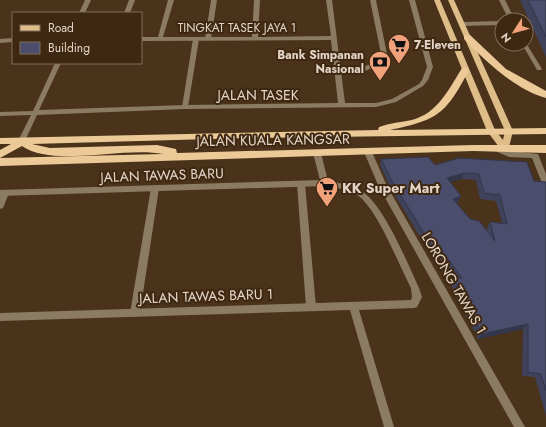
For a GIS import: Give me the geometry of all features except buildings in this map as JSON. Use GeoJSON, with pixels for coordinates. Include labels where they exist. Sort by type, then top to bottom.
{"type":"FeatureCollection","features":[{"type":"Feature","properties":{"kind":"highway"},"geometry":{"type":"LineString","coordinates":[[467,37],[489,60],[508,75],[546,95]]}},
{"type":"Feature","properties":{"kind":"highway"},"geometry":{"type":"LineString","coordinates":[[370,134],[386,127],[415,122],[440,109],[453,94],[465,70]]}},
{"type":"Feature","properties":{"kind":"highway","name":"JALAN KUALA KANGSAR"},"geometry":{"type":"LineString","coordinates":[[0,141],[546,131]]}},
{"type":"Feature","properties":{"kind":"highway"},"geometry":{"type":"LineString","coordinates":[[0,154],[13,148],[22,140],[29,147],[50,152],[157,149],[167,150],[182,156]]}},
{"type":"Feature","properties":{"kind":"highway","name":"JALAN KUALA KANGSAR"},"geometry":{"type":"LineString","coordinates":[[0,162],[500,148],[546,149]]}},
{"type":"Feature","properties":{"kind":"main road"},"geometry":{"type":"LineString","coordinates":[[437,0],[465,70],[491,131],[500,148]]}},
{"type":"Feature","properties":{"kind":"main road"},"geometry":{"type":"LineString","coordinates":[[451,0],[509,131],[500,148]]}},
{"type":"Feature","properties":{"kind":"street"},"geometry":{"type":"LineString","coordinates":[[82,12],[88,0]]}},
{"type":"Feature","properties":{"kind":"street"},"geometry":{"type":"LineString","coordinates":[[127,12],[132,0]]}},
{"type":"Feature","properties":{"kind":"street"},"geometry":{"type":"LineString","coordinates":[[160,39],[171,0]]}},
{"type":"Feature","properties":{"kind":"street"},"geometry":{"type":"LineString","coordinates":[[208,39],[214,0]]}},
{"type":"Feature","properties":{"kind":"street"},"geometry":{"type":"LineString","coordinates":[[255,38],[257,0]]}},
{"type":"Feature","properties":{"kind":"street"},"geometry":{"type":"LineString","coordinates":[[329,0],[342,106]]}},
{"type":"Feature","properties":{"kind":"street"},"geometry":{"type":"LineString","coordinates":[[338,70],[364,70],[376,65],[384,54],[373,0]]}},
{"type":"Feature","properties":{"kind":"street","name":"JALAN TASEK"},"geometry":{"type":"LineString","coordinates":[[0,114],[185,108],[376,105],[394,101],[408,93],[425,80],[430,67],[412,0]]}},
{"type":"Feature","properties":{"kind":"street"},"geometry":{"type":"LineString","coordinates":[[502,0],[508,12]]}},
{"type":"Feature","properties":{"kind":"street"},"geometry":{"type":"LineString","coordinates":[[462,24],[494,23]]}},
{"type":"Feature","properties":{"kind":"street","name":"TINGKAT TASEK JAYA 1"},"geometry":{"type":"LineString","coordinates":[[142,39],[333,38]]}},
{"type":"Feature","properties":{"kind":"street"},"geometry":{"type":"LineString","coordinates":[[185,108],[196,39]]}},
{"type":"Feature","properties":{"kind":"street"},"geometry":{"type":"LineString","coordinates":[[0,41],[12,40]]}},
{"type":"Feature","properties":{"kind":"street"},"geometry":{"type":"LineString","coordinates":[[529,52],[539,69]]}},
{"type":"Feature","properties":{"kind":"street"},"geometry":{"type":"LineString","coordinates":[[22,140],[58,64]]}},
{"type":"Feature","properties":{"kind":"street"},"geometry":{"type":"LineString","coordinates":[[500,148],[509,154],[535,156],[546,183]]}},
{"type":"Feature","properties":{"kind":"street","name":"LORONG TAWAS 1"},"geometry":{"type":"LineString","coordinates":[[368,152],[383,187],[520,427]]}},
{"type":"Feature","properties":{"kind":"street"},"geometry":{"type":"LineString","coordinates":[[317,153],[325,183]]}},
{"type":"Feature","properties":{"kind":"street","name":"JALAN TAWAS BARU"},"geometry":{"type":"LineString","coordinates":[[3,193],[325,183],[341,186],[354,190],[369,201],[415,288],[417,297],[414,304]]}},
{"type":"Feature","properties":{"kind":"street"},"geometry":{"type":"LineString","coordinates":[[301,184],[311,307]]}},
{"type":"Feature","properties":{"kind":"street"},"geometry":{"type":"LineString","coordinates":[[135,313],[155,188]]}},
{"type":"Feature","properties":{"kind":"street"},"geometry":{"type":"LineString","coordinates":[[0,206],[3,193]]}},
{"type":"Feature","properties":{"kind":"street","name":"JALAN TAWAS BARU 1"},"geometry":{"type":"LineString","coordinates":[[0,317],[414,304]]}},
{"type":"Feature","properties":{"kind":"street"},"geometry":{"type":"LineString","coordinates":[[353,306],[389,427]]}},
{"type":"Feature","properties":{"kind":"place","name":"7-Eleven"},"geometry":{"type":"Point","coordinates":[399,64]}},
{"type":"Feature","properties":{"kind":"place","name":"Bank Simpanan Nasional"},"geometry":{"type":"Point","coordinates":[380,82]}},
{"type":"Feature","properties":{"kind":"place","name":"KK Super Mart"},"geometry":{"type":"Point","coordinates":[327,208]}}]}
